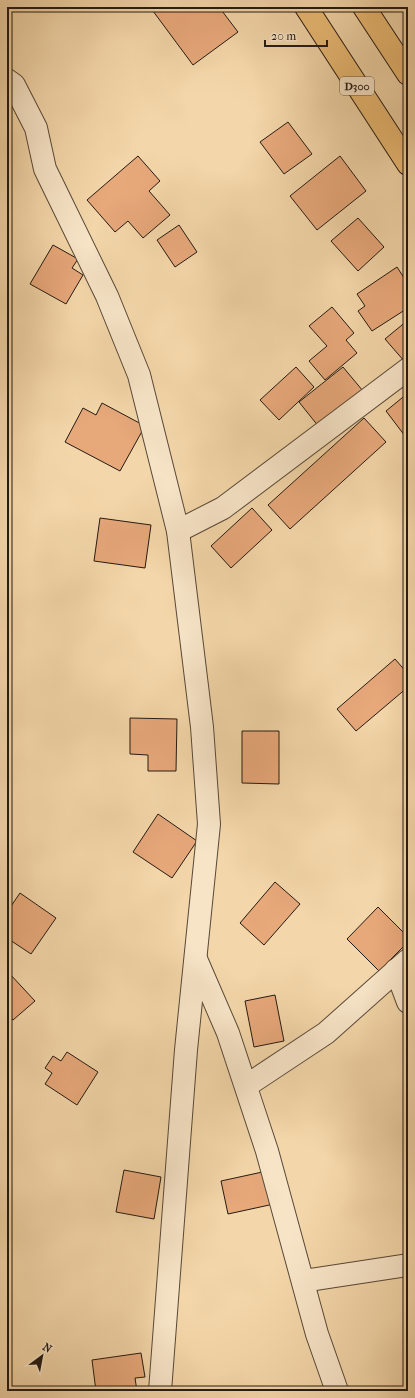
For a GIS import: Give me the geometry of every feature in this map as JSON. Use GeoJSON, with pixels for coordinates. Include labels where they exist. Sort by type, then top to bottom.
{"type":"FeatureCollection","features":[{"type":"Feature","properties":{"kind":"highway","name":"D300"},"geometry":{"type":"LineString","coordinates":[[306,7],[408,164]]}},
{"type":"Feature","properties":{"kind":"highway"},"geometry":{"type":"LineString","coordinates":[[364,7],[408,74]]}},
{"type":"Feature","properties":{"kind":"street"},"geometry":{"type":"LineString","coordinates":[[7,80],[14,85],[36,128],[45,169],[107,296],[139,375],[178,531],[202,726],[209,824],[186,1050],[160,1391]]}},
{"type":"Feature","properties":{"kind":"street"},"geometry":{"type":"LineString","coordinates":[[178,531],[223,508],[408,369]]}},
{"type":"Feature","properties":{"kind":"street"},"geometry":{"type":"LineString","coordinates":[[196,958],[228,1033],[268,1151],[317,1334],[337,1391]]}},
{"type":"Feature","properties":{"kind":"street"},"geometry":{"type":"LineString","coordinates":[[246,1086],[326,1032],[402,965]]}},
{"type":"Feature","properties":{"kind":"street"},"geometry":{"type":"LineString","coordinates":[[402,965],[408,1002]]}},
{"type":"Feature","properties":{"kind":"street"},"geometry":{"type":"LineString","coordinates":[[303,1281],[408,1265]]}},
{"type":"Feature","properties":{"kind":"building"},"geometry":{"type":"Polygon","coordinates":[[[150,7],[219,7],[238,32],[193,65],[150,7]]]}},
{"type":"Feature","properties":{"kind":"building"},"geometry":{"type":"Polygon","coordinates":[[[288,122],[312,154],[284,174],[260,142],[288,122]]]}},
{"type":"Feature","properties":{"kind":"building"},"geometry":{"type":"Polygon","coordinates":[[[138,156],[160,181],[149,191],[170,215],[143,238],[128,221],[115,232],[87,200],[138,156]]]}},
{"type":"Feature","properties":{"kind":"building"},"geometry":{"type":"Polygon","coordinates":[[[340,156],[366,191],[317,230],[290,196],[340,156]]]}},
{"type":"Feature","properties":{"kind":"building"},"geometry":{"type":"Polygon","coordinates":[[[358,218],[384,247],[358,271],[331,241],[358,218]]]}},
{"type":"Feature","properties":{"kind":"building"},"geometry":{"type":"Polygon","coordinates":[[[179,225],[197,252],[175,267],[157,240],[179,225]]]}},
{"type":"Feature","properties":{"kind":"building"},"geometry":{"type":"Polygon","coordinates":[[[53,245],[78,259],[72,268],[83,275],[66,304],[30,284],[53,245]]]}},
{"type":"Feature","properties":{"kind":"building"},"geometry":{"type":"Polygon","coordinates":[[[397,267],[408,284],[408,308],[372,331],[358,311],[365,306],[357,294],[397,267]]]}},
{"type":"Feature","properties":{"kind":"building"},"geometry":{"type":"Polygon","coordinates":[[[332,307],[354,333],[346,340],[357,353],[325,380],[309,361],[327,346],[309,326],[332,307]]]}},
{"type":"Feature","properties":{"kind":"building"},"geometry":{"type":"Polygon","coordinates":[[[408,320],[408,359],[405,362],[385,339],[408,320]]]}},
{"type":"Feature","properties":{"kind":"building"},"geometry":{"type":"Polygon","coordinates":[[[296,367],[314,387],[279,420],[260,400],[296,367]]]}},
{"type":"Feature","properties":{"kind":"building"},"geometry":{"type":"Polygon","coordinates":[[[343,367],[363,391],[319,427],[299,402],[343,367]]]}},
{"type":"Feature","properties":{"kind":"building"},"geometry":{"type":"Polygon","coordinates":[[[408,393],[408,434],[405,436],[386,411],[408,393]]]}},
{"type":"Feature","properties":{"kind":"building"},"geometry":{"type":"Polygon","coordinates":[[[102,403],[145,426],[120,471],[65,442],[83,408],[96,415],[102,403]]]}},
{"type":"Feature","properties":{"kind":"building"},"geometry":{"type":"Polygon","coordinates":[[[364,418],[386,442],[290,529],[268,505],[364,418]]]}},
{"type":"Feature","properties":{"kind":"building"},"geometry":{"type":"Polygon","coordinates":[[[252,508],[272,530],[231,568],[211,546],[252,508]]]}},
{"type":"Feature","properties":{"kind":"building"},"geometry":{"type":"Polygon","coordinates":[[[100,518],[151,525],[145,568],[94,561],[100,518]]]}},
{"type":"Feature","properties":{"kind":"building"},"geometry":{"type":"Polygon","coordinates":[[[395,659],[408,674],[408,687],[356,731],[337,709],[395,659]]]}},
{"type":"Feature","properties":{"kind":"building"},"geometry":{"type":"Polygon","coordinates":[[[130,718],[177,719],[176,771],[148,771],[148,755],[130,754],[130,718]]]}},
{"type":"Feature","properties":{"kind":"building"},"geometry":{"type":"Polygon","coordinates":[[[242,731],[279,731],[279,784],[242,783],[242,731]]]}},
{"type":"Feature","properties":{"kind":"building"},"geometry":{"type":"Polygon","coordinates":[[[158,814],[197,841],[172,878],[133,852],[158,814]]]}},
{"type":"Feature","properties":{"kind":"building"},"geometry":{"type":"Polygon","coordinates":[[[275,882],[300,904],[264,945],[240,923],[275,882]]]}},
{"type":"Feature","properties":{"kind":"building"},"geometry":{"type":"Polygon","coordinates":[[[20,893],[56,918],[31,954],[7,938],[7,912],[20,893]]]}},
{"type":"Feature","properties":{"kind":"building"},"geometry":{"type":"Polygon","coordinates":[[[378,907],[408,937],[408,942],[379,971],[347,939],[378,907]]]}},
{"type":"Feature","properties":{"kind":"building"},"geometry":{"type":"Polygon","coordinates":[[[9,973],[35,1001],[13,1020],[7,1014],[7,974],[9,973]]]}},
{"type":"Feature","properties":{"kind":"building"},"geometry":{"type":"Polygon","coordinates":[[[275,995],[284,1041],[254,1047],[245,1001],[275,995]]]}},
{"type":"Feature","properties":{"kind":"building"},"geometry":{"type":"Polygon","coordinates":[[[67,1052],[98,1072],[77,1105],[45,1084],[52,1073],[45,1068],[53,1056],[61,1061],[67,1052]]]}},
{"type":"Feature","properties":{"kind":"building"},"geometry":{"type":"Polygon","coordinates":[[[124,1170],[161,1177],[154,1219],[116,1212],[124,1170]]]}},
{"type":"Feature","properties":{"kind":"building"},"geometry":{"type":"Polygon","coordinates":[[[267,1171],[274,1204],[228,1214],[221,1181],[267,1171]]]}},
{"type":"Feature","properties":{"kind":"building"},"geometry":{"type":"Polygon","coordinates":[[[141,1353],[145,1377],[135,1378],[137,1391],[96,1391],[92,1360],[141,1353]]]}}]}
